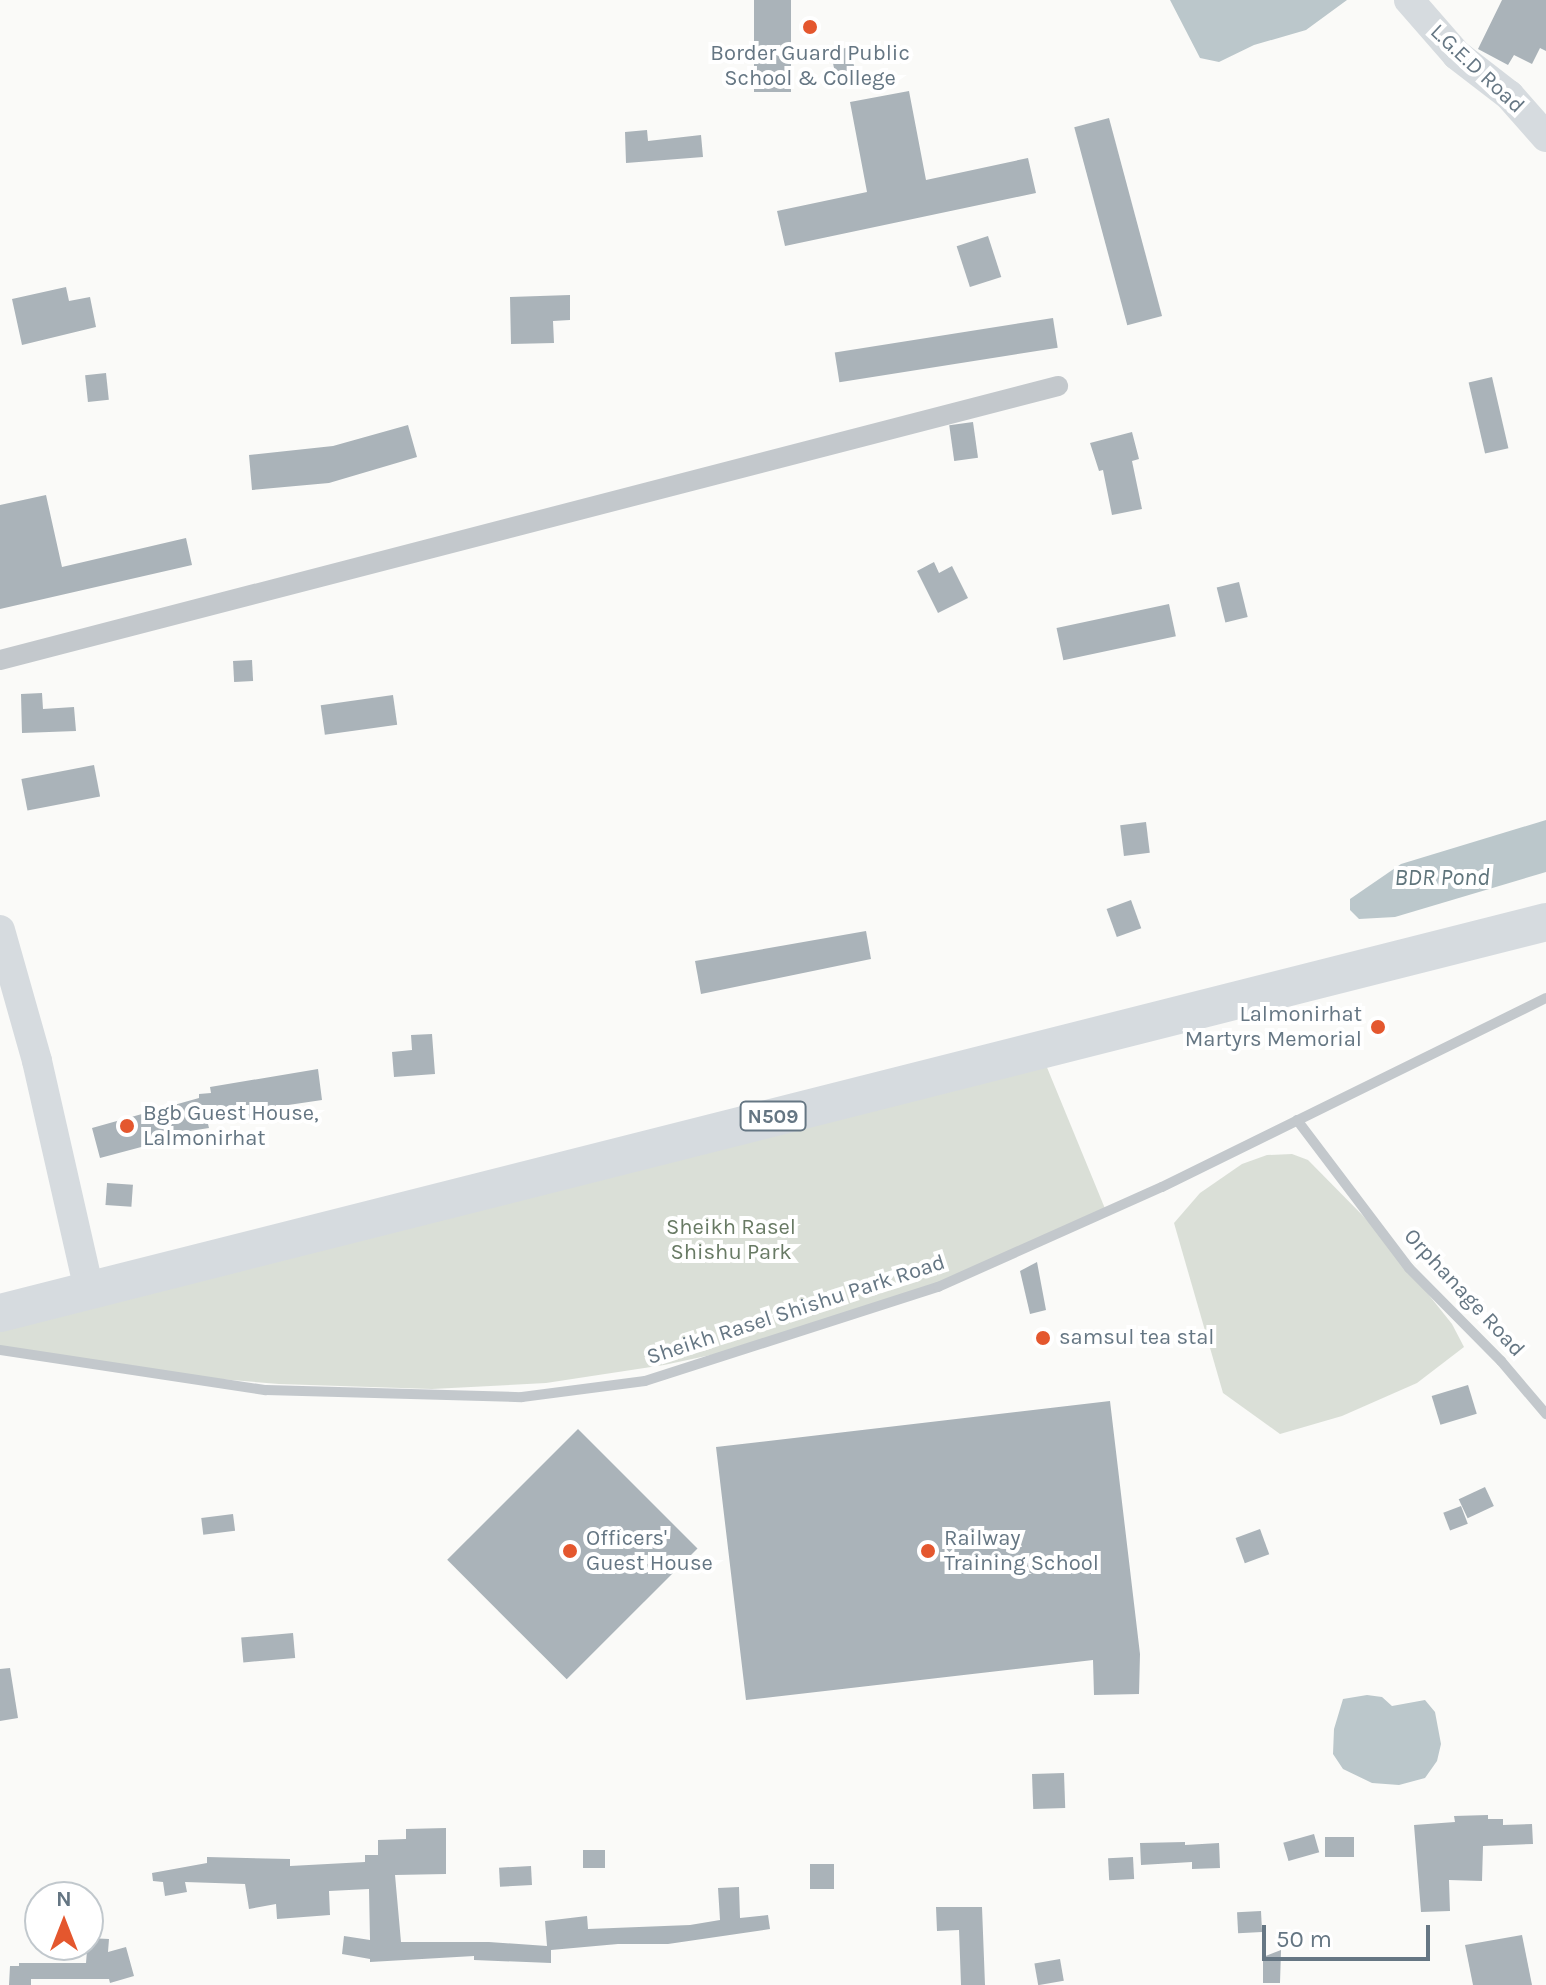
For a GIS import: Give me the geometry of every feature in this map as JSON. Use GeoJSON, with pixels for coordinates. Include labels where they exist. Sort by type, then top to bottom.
{"type":"FeatureCollection","features":[{"type":"Feature","properties":{"kind":"highway","name":"N509"},"geometry":{"type":"LineString","coordinates":[[0,1313],[1546,922]]}},
{"type":"Feature","properties":{"kind":"street","name":"L.G.E.D Road"},"geometry":{"type":"LineString","coordinates":[[1409,0],[1457,55],[1509,95],[1546,137]]}},
{"type":"Feature","properties":{"kind":"street"},"geometry":{"type":"LineString","coordinates":[[0,660],[1058,386]]}},
{"type":"Feature","properties":{"kind":"street"},"geometry":{"type":"LineString","coordinates":[[0,930],[37,1061],[89,1290]]}},
{"type":"Feature","properties":{"kind":"lane","name":"Sheikh Rasel Shishu Park Road"},"geometry":{"type":"LineString","coordinates":[[0,1350],[266,1390],[522,1397],[645,1381],[938,1287],[1162,1187],[1546,998]]}},
{"type":"Feature","properties":{"kind":"lane","name":"Orphanage Road"},"geometry":{"type":"LineString","coordinates":[[1297,1120],[1409,1268],[1501,1361],[1546,1414]]}},
{"type":"Feature","properties":{"kind":"green space","name":"Sheikh Rasel Shishu Park"},"geometry":{"type":"Polygon","coordinates":[[[1039,1048],[1106,1211],[928,1291],[758,1345],[664,1365],[546,1383],[432,1389],[279,1384],[158,1374],[0,1350],[0,1313],[1039,1048]]]}},
{"type":"Feature","properties":{"kind":"green space"},"geometry":{"type":"Polygon","coordinates":[[[1292,1154],[1308,1160],[1377,1230],[1452,1324],[1464,1347],[1417,1383],[1342,1416],[1280,1434],[1223,1393],[1174,1223],[1200,1193],[1242,1164],[1267,1155],[1292,1154]]]}},
{"type":"Feature","properties":{"kind":"water"},"geometry":{"type":"Polygon","coordinates":[[[1170,0],[1347,0],[1306,30],[1254,45],[1219,62],[1200,58],[1170,0]]]}},
{"type":"Feature","properties":{"kind":"water","name":"BDR Pond"},"geometry":{"type":"Polygon","coordinates":[[[1546,820],[1546,872],[1395,917],[1359,919],[1350,910],[1350,899],[1401,864],[1546,820]]]}},
{"type":"Feature","properties":{"kind":"water"},"geometry":{"type":"Polygon","coordinates":[[[1367,1695],[1382,1697],[1392,1706],[1425,1700],[1435,1712],[1441,1744],[1437,1761],[1425,1778],[1399,1785],[1372,1783],[1343,1769],[1333,1754],[1334,1729],[1343,1699],[1367,1695]]]}},
{"type":"Feature","properties":{"kind":"building"},"geometry":{"type":"Polygon","coordinates":[[[754,0],[791,0],[791,92],[754,92],[754,0]]]}},
{"type":"Feature","properties":{"kind":"building"},"geometry":{"type":"Polygon","coordinates":[[[1502,0],[1546,0],[1546,51],[1540,48],[1532,64],[1514,55],[1508,65],[1478,49],[1502,0]]]}},
{"type":"Feature","properties":{"kind":"building"},"geometry":{"type":"Polygon","coordinates":[[[850,47],[857,79],[837,83],[830,51],[850,47]]]}},
{"type":"Feature","properties":{"kind":"building"},"geometry":{"type":"Polygon","coordinates":[[[909,91],[926,180],[1028,158],[1036,193],[785,246],[777,211],[867,192],[850,102],[909,91]]]}},
{"type":"Feature","properties":{"kind":"building"},"geometry":{"type":"Polygon","coordinates":[[[1109,118],[1162,316],[1127,325],[1074,127],[1109,118]]]}},
{"type":"Feature","properties":{"kind":"building"},"geometry":{"type":"Polygon","coordinates":[[[647,130],[648,141],[701,135],[703,157],[626,163],[625,132],[647,130]]]}},
{"type":"Feature","properties":{"kind":"building"},"geometry":{"type":"Polygon","coordinates":[[[988,236],[1001,277],[970,287],[957,246],[988,236]]]}},
{"type":"Feature","properties":{"kind":"building"},"geometry":{"type":"Polygon","coordinates":[[[66,287],[69,301],[90,297],[96,327],[22,345],[12,299],[66,287]]]}},
{"type":"Feature","properties":{"kind":"building"},"geometry":{"type":"Polygon","coordinates":[[[570,295],[570,320],[553,321],[554,343],[511,344],[510,297],[570,295]]]}},
{"type":"Feature","properties":{"kind":"building"},"geometry":{"type":"Polygon","coordinates":[[[1053,318],[1058,348],[839,382],[835,353],[1053,318]]]}},
{"type":"Feature","properties":{"kind":"building"},"geometry":{"type":"Polygon","coordinates":[[[106,373],[109,400],[88,402],[85,375],[106,373]]]}},
{"type":"Feature","properties":{"kind":"building"},"geometry":{"type":"Polygon","coordinates":[[[1492,377],[1508,448],[1485,454],[1469,382],[1492,377]]]}},
{"type":"Feature","properties":{"kind":"building"},"geometry":{"type":"Polygon","coordinates":[[[973,422],[978,458],[954,461],[949,425],[973,422]]]}},
{"type":"Feature","properties":{"kind":"building"},"geometry":{"type":"Polygon","coordinates":[[[408,425],[417,457],[329,483],[252,490],[249,455],[333,446],[408,425]]]}},
{"type":"Feature","properties":{"kind":"building"},"geometry":{"type":"Polygon","coordinates":[[[1132,432],[1139,459],[1132,461],[1142,509],[1112,515],[1103,470],[1099,471],[1090,443],[1132,432]]]}},
{"type":"Feature","properties":{"kind":"building"},"geometry":{"type":"Polygon","coordinates":[[[46,495],[62,567],[186,538],[192,565],[0,609],[0,505],[46,495]]]}},
{"type":"Feature","properties":{"kind":"building"},"geometry":{"type":"Polygon","coordinates":[[[934,562],[939,573],[952,566],[968,598],[938,613],[917,571],[934,562]]]}},
{"type":"Feature","properties":{"kind":"building"},"geometry":{"type":"Polygon","coordinates":[[[1239,582],[1248,617],[1225,622],[1217,588],[1239,582]]]}},
{"type":"Feature","properties":{"kind":"building"},"geometry":{"type":"Polygon","coordinates":[[[1169,604],[1176,636],[1063,660],[1057,628],[1169,604]]]}},
{"type":"Feature","properties":{"kind":"building"},"geometry":{"type":"Polygon","coordinates":[[[252,660],[253,681],[234,682],[233,661],[252,660]]]}},
{"type":"Feature","properties":{"kind":"building"},"geometry":{"type":"Polygon","coordinates":[[[42,693],[43,709],[74,707],[76,731],[22,733],[21,694],[42,693]]]}},
{"type":"Feature","properties":{"kind":"building"},"geometry":{"type":"Polygon","coordinates":[[[393,695],[397,725],[325,735],[321,705],[393,695]]]}},
{"type":"Feature","properties":{"kind":"building"},"geometry":{"type":"Polygon","coordinates":[[[94,765],[100,796],[27,811],[21,779],[94,765]]]}},
{"type":"Feature","properties":{"kind":"building"},"geometry":{"type":"Polygon","coordinates":[[[1146,822],[1150,853],[1124,856],[1120,825],[1146,822]]]}},
{"type":"Feature","properties":{"kind":"building"},"geometry":{"type":"Polygon","coordinates":[[[1131,900],[1141,928],[1117,937],[1107,909],[1131,900]]]}},
{"type":"Feature","properties":{"kind":"building"},"geometry":{"type":"Polygon","coordinates":[[[866,931],[871,959],[701,994],[695,961],[866,931]]]}},
{"type":"Feature","properties":{"kind":"building"},"geometry":{"type":"Polygon","coordinates":[[[432,1034],[435,1074],[394,1077],[392,1052],[412,1050],[411,1035],[432,1034]]]}},
{"type":"Feature","properties":{"kind":"building"},"geometry":{"type":"Polygon","coordinates":[[[318,1069],[322,1100],[268,1108],[269,1116],[208,1124],[209,1128],[158,1136],[160,1142],[100,1158],[92,1128],[199,1098],[199,1094],[211,1093],[210,1087],[318,1069]]]}},
{"type":"Feature","properties":{"kind":"building"},"geometry":{"type":"Polygon","coordinates":[[[107,1183],[133,1185],[131,1207],[105,1205],[107,1183]]]}},
{"type":"Feature","properties":{"kind":"building"},"geometry":{"type":"Polygon","coordinates":[[[1037,1262],[1046,1310],[1030,1314],[1020,1271],[1037,1262]]]}},
{"type":"Feature","properties":{"kind":"building"},"geometry":{"type":"Polygon","coordinates":[[[1468,1385],[1477,1414],[1440,1425],[1432,1396],[1468,1385]]]}},
{"type":"Feature","properties":{"kind":"building","name":"Railway Training School"},"geometry":{"type":"Polygon","coordinates":[[[1110,1401],[1140,1654],[1139,1694],[1094,1695],[1093,1660],[746,1700],[716,1447],[1110,1401]]]}},
{"type":"Feature","properties":{"kind":"building","name":"Officers' Guest House"},"geometry":{"type":"Polygon","coordinates":[[[578,1429],[698,1549],[567,1679],[447,1560],[578,1429]]]}},
{"type":"Feature","properties":{"kind":"building"},"geometry":{"type":"Polygon","coordinates":[[[1485,1487],[1494,1506],[1468,1518],[1459,1499],[1485,1487]]]}},
{"type":"Feature","properties":{"kind":"building"},"geometry":{"type":"Polygon","coordinates":[[[1461,1506],[1468,1524],[1450,1531],[1443,1513],[1461,1506]]]}},
{"type":"Feature","properties":{"kind":"building"},"geometry":{"type":"Polygon","coordinates":[[[233,1514],[235,1531],[203,1535],[201,1518],[233,1514]]]}},
{"type":"Feature","properties":{"kind":"building"},"geometry":{"type":"Polygon","coordinates":[[[1260,1529],[1269,1554],[1245,1563],[1236,1538],[1260,1529]]]}},
{"type":"Feature","properties":{"kind":"building"},"geometry":{"type":"Polygon","coordinates":[[[293,1633],[295,1658],[243,1662],[241,1638],[293,1633]]]}},
{"type":"Feature","properties":{"kind":"building"},"geometry":{"type":"Polygon","coordinates":[[[10,1668],[18,1718],[0,1721],[0,1669],[10,1668]]]}},
{"type":"Feature","properties":{"kind":"building"},"geometry":{"type":"Polygon","coordinates":[[[1064,1773],[1065,1808],[1033,1809],[1032,1774],[1064,1773]]]}},
{"type":"Feature","properties":{"kind":"building"},"geometry":{"type":"Polygon","coordinates":[[[1488,1815],[1488,1819],[1503,1819],[1503,1825],[1532,1824],[1533,1844],[1483,1846],[1482,1881],[1449,1880],[1450,1911],[1421,1912],[1414,1825],[1455,1822],[1454,1816],[1488,1815]]]}},
{"type":"Feature","properties":{"kind":"building"},"geometry":{"type":"Polygon","coordinates":[[[446,1828],[446,1874],[395,1875],[401,1942],[489,1942],[547,1946],[545,1921],[587,1916],[588,1929],[690,1925],[720,1920],[718,1888],[739,1887],[740,1918],[768,1915],[770,1929],[668,1944],[618,1944],[551,1950],[551,1963],[474,1960],[474,1956],[370,1962],[370,1959],[342,1954],[344,1936],[370,1940],[369,1889],[329,1891],[330,1915],[277,1919],[276,1904],[249,1909],[245,1884],[185,1882],[187,1892],[165,1896],[163,1882],[153,1881],[152,1873],[207,1863],[207,1857],[290,1859],[290,1866],[365,1862],[365,1855],[378,1855],[378,1840],[406,1839],[406,1829],[446,1828]]]}},
{"type":"Feature","properties":{"kind":"building"},"geometry":{"type":"Polygon","coordinates":[[[1314,1834],[1319,1852],[1288,1861],[1283,1843],[1314,1834]]]}},
{"type":"Feature","properties":{"kind":"building"},"geometry":{"type":"Polygon","coordinates":[[[1325,1837],[1354,1837],[1354,1857],[1325,1857],[1325,1837]]]}},
{"type":"Feature","properties":{"kind":"building"},"geometry":{"type":"Polygon","coordinates":[[[1185,1842],[1185,1845],[1219,1843],[1220,1868],[1192,1869],[1192,1862],[1141,1865],[1140,1843],[1185,1842]]]}},
{"type":"Feature","properties":{"kind":"building"},"geometry":{"type":"Polygon","coordinates":[[[583,1850],[605,1850],[605,1868],[583,1868],[583,1850]]]}},
{"type":"Feature","properties":{"kind":"building"},"geometry":{"type":"Polygon","coordinates":[[[1133,1857],[1134,1879],[1109,1880],[1108,1858],[1133,1857]]]}},
{"type":"Feature","properties":{"kind":"building"},"geometry":{"type":"Polygon","coordinates":[[[810,1864],[834,1864],[834,1889],[810,1889],[810,1864]]]}},
{"type":"Feature","properties":{"kind":"building"},"geometry":{"type":"Polygon","coordinates":[[[531,1866],[532,1885],[500,1887],[499,1868],[531,1866]]]}},
{"type":"Feature","properties":{"kind":"building"},"geometry":{"type":"Polygon","coordinates":[[[936,1907],[982,1907],[985,1985],[961,1985],[959,1930],[937,1931],[936,1907]]]}},
{"type":"Feature","properties":{"kind":"building"},"geometry":{"type":"Polygon","coordinates":[[[1261,1911],[1262,1932],[1238,1933],[1237,1912],[1261,1911]]]}},
{"type":"Feature","properties":{"kind":"building"},"geometry":{"type":"Polygon","coordinates":[[[1522,1935],[1532,1985],[1473,1985],[1465,1945],[1522,1935]]]}},
{"type":"Feature","properties":{"kind":"building"},"geometry":{"type":"Polygon","coordinates":[[[104,1939],[109,1939],[108,1952],[126,1947],[134,1976],[110,1983],[109,1979],[31,1979],[31,1985],[9,1985],[10,1966],[19,1966],[19,1963],[104,1961],[104,1939]]]}},
{"type":"Feature","properties":{"kind":"building"},"geometry":{"type":"Polygon","coordinates":[[[1281,1950],[1280,1983],[1263,1983],[1263,1957],[1281,1950]]]}},
{"type":"Feature","properties":{"kind":"building"},"geometry":{"type":"Polygon","coordinates":[[[1060,1959],[1064,1981],[1038,1985],[1034,1964],[1060,1959]]]}},
{"type":"Feature","properties":{"kind":"place","name":"Border Guard Public School & College"},"geometry":{"type":"Point","coordinates":[810,27]}},
{"type":"Feature","properties":{"kind":"place","name":"Lalmonirhat Martyrs Memorial"},"geometry":{"type":"Point","coordinates":[1378,1027]}},
{"type":"Feature","properties":{"kind":"place","name":"Bgb Guest House, Lalmonirhat"},"geometry":{"type":"Point","coordinates":[127,1126]}},
{"type":"Feature","properties":{"kind":"place","name":"samsul tea stal"},"geometry":{"type":"Point","coordinates":[1043,1338]}},
{"type":"Feature","properties":{"kind":"place","name":"Officers' Guest House"},"geometry":{"type":"Point","coordinates":[570,1551]}},
{"type":"Feature","properties":{"kind":"place","name":"Railway Training School"},"geometry":{"type":"Point","coordinates":[928,1551]}}]}
